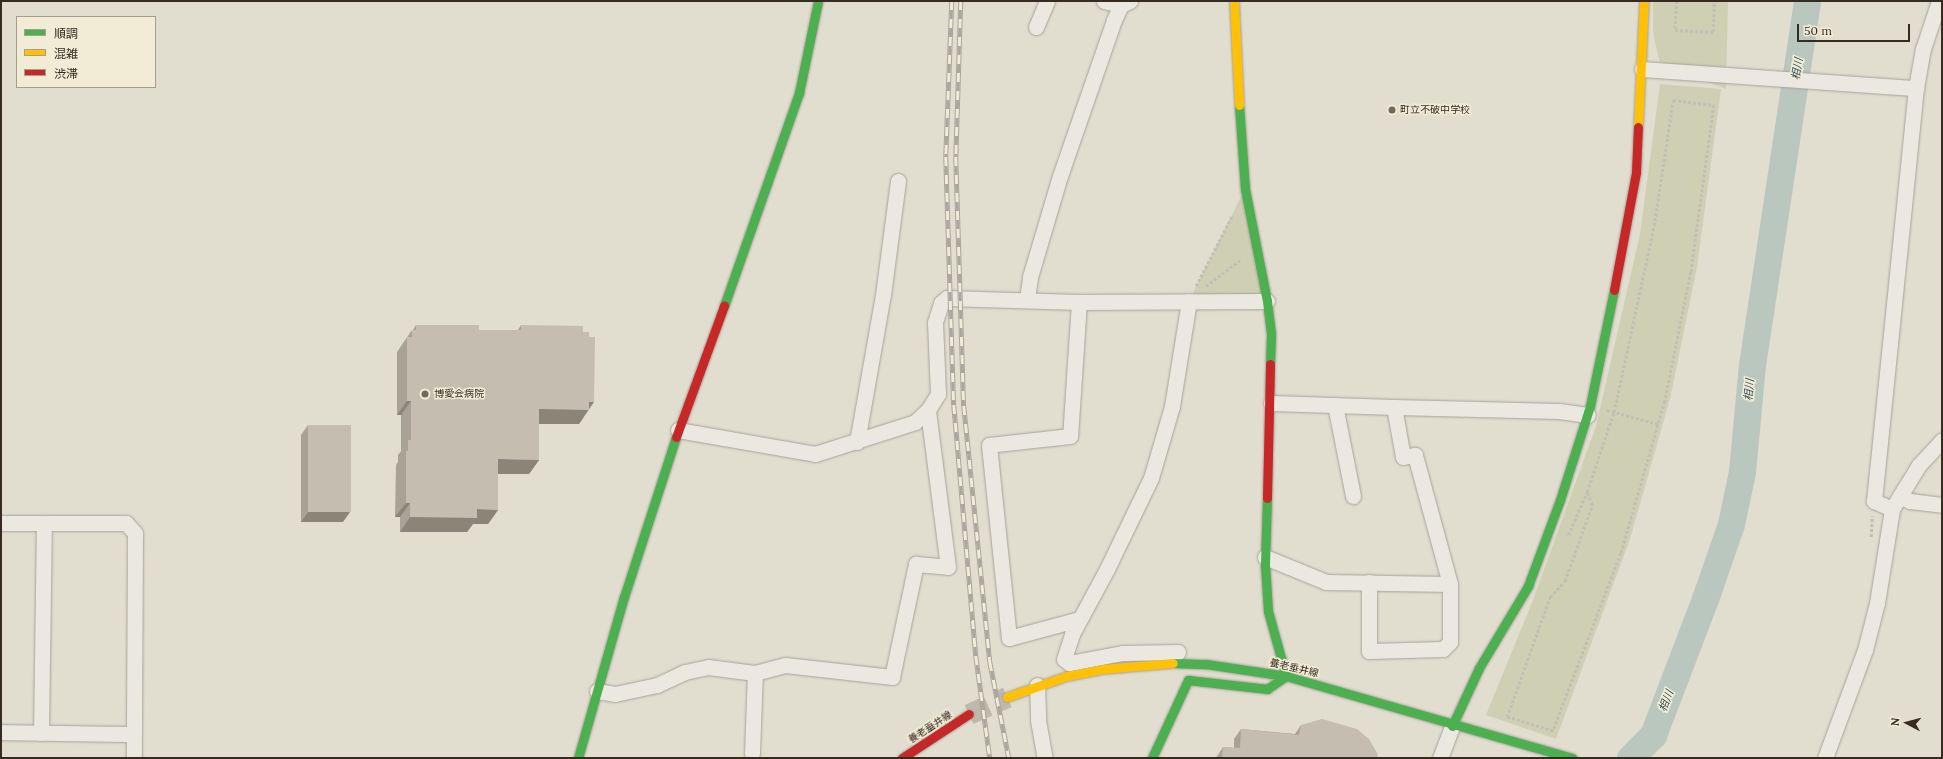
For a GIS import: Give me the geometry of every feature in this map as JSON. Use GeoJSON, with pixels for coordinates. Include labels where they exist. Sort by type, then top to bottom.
{"type":"FeatureCollection","features":[{"type":"Feature","properties":{"kind":"street"},"geometry":{"type":"LineString","coordinates":[[578,758],[597,691],[678,430],[799,93],[818,1]]}},
{"type":"Feature","properties":{"kind":"street"},"geometry":{"type":"LineString","coordinates":[[1036,27],[1047,1]]}},
{"type":"Feature","properties":{"kind":"street"},"geometry":{"type":"LineString","coordinates":[[1027,299],[1030,277],[1060,176],[1126,3],[1104,1]]}},
{"type":"Feature","properties":{"kind":"street"},"geometry":{"type":"LineString","coordinates":[[1152,758],[1188,680],[1266,689],[1286,676],[1268,611],[1266,556],[1271,403],[1271,334],[1267,301],[1245,189],[1240,139],[1234,1]]}},
{"type":"Feature","properties":{"kind":"street"},"geometry":{"type":"LineString","coordinates":[[1440,758],[1452,726],[1479,668],[1528,586],[1560,500],[1588,415],[1621,258],[1636,172],[1644,1]]}},
{"type":"Feature","properties":{"kind":"street"},"geometry":{"type":"LineString","coordinates":[[1892,509],[1874,501],[1910,87],[1939,1]]}},
{"type":"Feature","properties":{"kind":"street"},"geometry":{"type":"LineString","coordinates":[[1642,69],[1910,87]]}},
{"type":"Feature","properties":{"kind":"street"},"geometry":{"type":"LineString","coordinates":[[857,442],[883,295],[898,180]]}},
{"type":"Feature","properties":{"kind":"street"},"geometry":{"type":"LineString","coordinates":[[678,430],[815,454],[857,442],[915,422],[928,410],[938,394],[935,322],[941,303],[947,298],[969,297],[1079,302],[1267,301]]}},
{"type":"Feature","properties":{"kind":"street"},"geometry":{"type":"LineString","coordinates":[[1178,652],[1122,653],[1070,663],[1064,658],[1080,619],[1131,522],[1151,478],[1172,406],[1189,301]]}},
{"type":"Feature","properties":{"kind":"street"},"geometry":{"type":"LineString","coordinates":[[1079,302],[1070,436],[989,444],[1009,638],[1080,619]]}},
{"type":"Feature","properties":{"kind":"street"},"geometry":{"type":"LineString","coordinates":[[1271,403],[1559,410],[1588,415]]}},
{"type":"Feature","properties":{"kind":"street"},"geometry":{"type":"LineString","coordinates":[[1335,405],[1353,496]]}},
{"type":"Feature","properties":{"kind":"street"},"geometry":{"type":"LineString","coordinates":[[1369,582],[1369,651],[1443,649],[1450,642],[1450,584],[1416,455],[1403,457],[1394,407]]}},
{"type":"Feature","properties":{"kind":"street"},"geometry":{"type":"LineString","coordinates":[[597,691],[615,694],[657,685],[685,672],[708,667],[755,673],[785,665],[892,677],[916,564],[948,567],[928,410]]}},
{"type":"Feature","properties":{"kind":"street"},"geometry":{"type":"LineString","coordinates":[[1825,758],[1865,650],[1877,603],[1892,509],[1919,465],[1942,440]]}},
{"type":"Feature","properties":{"kind":"street"},"geometry":{"type":"LineString","coordinates":[[1900,496],[1910,501],[1942,505]]}},
{"type":"Feature","properties":{"kind":"street"},"geometry":{"type":"LineString","coordinates":[[1,523],[126,524],[135,533],[134,758]]}},
{"type":"Feature","properties":{"kind":"street"},"geometry":{"type":"LineString","coordinates":[[41,733],[44,523]]}},
{"type":"Feature","properties":{"kind":"street"},"geometry":{"type":"LineString","coordinates":[[1266,556],[1326,582],[1450,584]]}},
{"type":"Feature","properties":{"kind":"street","name":"養老垂井線"},"geometry":{"type":"LineString","coordinates":[[1007,696],[1037,685],[1103,669],[1172,663],[1228,667],[1286,676],[1452,726],[1572,758]]}},
{"type":"Feature","properties":{"kind":"street"},"geometry":{"type":"LineString","coordinates":[[752,753],[755,673]]}},
{"type":"Feature","properties":{"kind":"street"},"geometry":{"type":"LineString","coordinates":[[1037,685],[1038,720],[1045,758]]}},
{"type":"Feature","properties":{"kind":"street","name":"養老垂井線"},"geometry":{"type":"LineString","coordinates":[[902,758],[969,714]]}},
{"type":"Feature","properties":{"kind":"street"},"geometry":{"type":"LineString","coordinates":[[1,732],[134,734]]}},
{"type":"Feature","properties":{"kind":"path"},"geometry":{"type":"LineString","coordinates":[[1677,1],[1675,30],[1713,32],[1714,1]]}},
{"type":"Feature","properties":{"kind":"path"},"geometry":{"type":"LineString","coordinates":[[1566,540],[1587,492],[1614,412],[1654,226],[1673,100],[1714,105],[1691,272],[1666,401],[1621,554],[1553,731],[1507,717],[1550,597],[1565,581],[1592,505],[1587,492]]}},
{"type":"Feature","properties":{"kind":"path"},"geometry":{"type":"LineString","coordinates":[[1189,301],[1234,210]]}},
{"type":"Feature","properties":{"kind":"path"},"geometry":{"type":"LineString","coordinates":[[1189,301],[1239,258],[1243,264]]}},
{"type":"Feature","properties":{"kind":"path"},"geometry":{"type":"LineString","coordinates":[[1614,412],[1658,424]]}},
{"type":"Feature","properties":{"kind":"green space"},"geometry":{"type":"Polygon","coordinates":[[[1653,1],[1728,1],[1726,89],[1660,64],[1653,32],[1653,1]]]}},
{"type":"Feature","properties":{"kind":"green space"},"geometry":{"type":"Polygon","coordinates":[[[1660,84],[1721,89],[1697,267],[1670,399],[1630,539],[1556,739],[1486,715],[1533,600],[1596,426],[1640,234],[1660,84]]]}},
{"type":"Feature","properties":{"kind":"green space"},"geometry":{"type":"Polygon","coordinates":[[[1245,189],[1267,301],[1189,301],[1245,189]]]}},
{"type":"Feature","properties":{"kind":"building"},"geometry":{"type":"Polygon","coordinates":[[[416,325],[479,325],[479,330],[521,330],[521,325],[583,326],[583,332],[589,332],[589,337],[595,337],[594,402],[589,402],[589,410],[539,409],[539,460],[498,459],[498,510],[477,509],[477,518],[410,517],[410,503],[406,503],[406,451],[408,451],[408,440],[411,440],[411,401],[407,401],[407,337],[412,337],[412,330],[416,330],[416,325]]]}},
{"type":"Feature","properties":{"kind":"building"},"geometry":{"type":"Polygon","coordinates":[[[308,425],[351,425],[351,512],[308,512],[308,425]]]}},
{"type":"Feature","properties":{"kind":"building"},"geometry":{"type":"Polygon","coordinates":[[[1322,719],[1357,729],[1369,739],[1377,753],[1378,758],[1222,758],[1223,747],[1240,748],[1241,729],[1299,735],[1301,725],[1322,719]]]}},
{"type":"Feature","properties":{"kind":"waterway","name":"相川"},"geometry":{"type":"LineString","coordinates":[[1630,758],[1653,735],[1705,599],[1731,524],[1742,472],[1752,365],[1807,1]]}},
{"type":"Feature","properties":{"kind":"tunnel"},"geometry":{"type":"LineString","coordinates":[[969,714],[1007,697]]}},
{"type":"Feature","properties":{"kind":"railway"},"geometry":{"type":"LineString","coordinates":[[952,1],[946,157],[954,405],[976,656],[990,758]]}},
{"type":"Feature","properties":{"kind":"railway"},"geometry":{"type":"LineString","coordinates":[[961,1],[956,157],[964,406],[990,662],[1009,758]]}},
{"type":"Feature","properties":{"kind":"traffic: fast"},"geometry":{"type":"LineString","coordinates":[[724,306],[799,93],[818,1]]}},
{"type":"Feature","properties":{"kind":"traffic: fast"},"geometry":{"type":"LineString","coordinates":[[1239,105],[1245,189],[1267,301],[1271,335],[1270,364]]}},
{"type":"Feature","properties":{"kind":"traffic: fast"},"geometry":{"type":"LineString","coordinates":[[1452,726],[1479,668],[1528,586],[1560,500],[1590,406],[1614,290]]}},
{"type":"Feature","properties":{"kind":"traffic: fast"},"geometry":{"type":"LineString","coordinates":[[578,758],[624,597],[676,437]]}},
{"type":"Feature","properties":{"kind":"traffic: fast"},"geometry":{"type":"LineString","coordinates":[[1152,758],[1188,680],[1267,689],[1286,676],[1268,611],[1265,565],[1267,498]]}},
{"type":"Feature","properties":{"kind":"traffic: fast"},"geometry":{"type":"LineString","coordinates":[[1173,663],[1206,664],[1286,676],[1572,758]]}},
{"type":"Feature","properties":{"kind":"traffic: slow"},"geometry":{"type":"LineString","coordinates":[[1234,1],[1239,105]]}},
{"type":"Feature","properties":{"kind":"traffic: slow"},"geometry":{"type":"LineString","coordinates":[[1638,127],[1644,1]]}},
{"type":"Feature","properties":{"kind":"traffic: slow"},"geometry":{"type":"LineString","coordinates":[[1007,697],[1067,676],[1103,669],[1173,663]]}},
{"type":"Feature","properties":{"kind":"traffic: jam"},"geometry":{"type":"LineString","coordinates":[[1614,290],[1636,172],[1638,127]]}},
{"type":"Feature","properties":{"kind":"traffic: jam"},"geometry":{"type":"LineString","coordinates":[[676,437],[724,306]]}},
{"type":"Feature","properties":{"kind":"traffic: jam"},"geometry":{"type":"LineString","coordinates":[[1267,498],[1270,364]]}},
{"type":"Feature","properties":{"kind":"traffic: jam"},"geometry":{"type":"LineString","coordinates":[[902,758],[969,714]]}},
{"type":"Feature","properties":{"kind":"place","name":"町立不破中学校"},"geometry":{"type":"Point","coordinates":[1392,110]}},
{"type":"Feature","properties":{"kind":"place","name":"博愛会病院"},"geometry":{"type":"Point","coordinates":[425,394]}}]}
